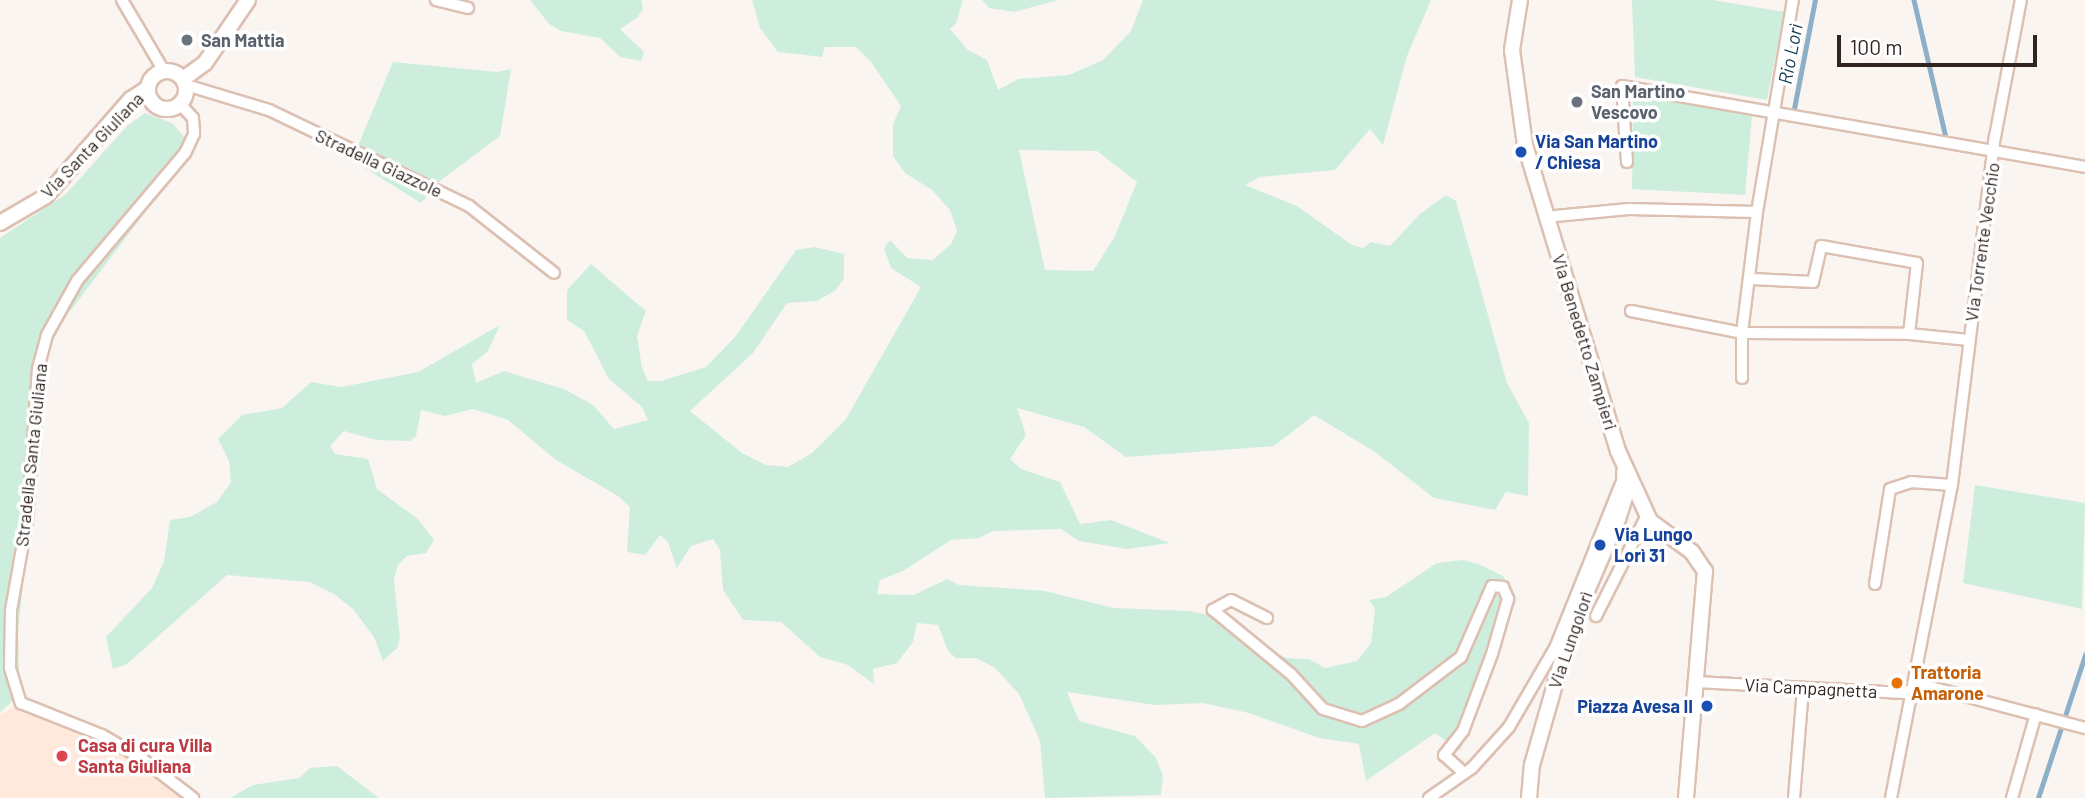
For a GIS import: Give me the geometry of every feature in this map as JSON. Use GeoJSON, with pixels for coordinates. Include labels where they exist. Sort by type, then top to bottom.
{"type":"FeatureCollection","features":[{"type":"Feature","properties":{"kind":"street"},"geometry":{"type":"LineString","coordinates":[[122,0],[164,71],[184,82]]}},
{"type":"Feature","properties":{"kind":"street"},"geometry":{"type":"LineString","coordinates":[[164,71],[153,76],[148,88],[157,106],[172,108],[180,104],[184,82],[205,64],[248,0]]}},
{"type":"Feature","properties":{"kind":"street"},"geometry":{"type":"LineString","coordinates":[[436,0],[468,8]]}},
{"type":"Feature","properties":{"kind":"street","name":"Via Benedetto Zampieri"},"geometry":{"type":"LineString","coordinates":[[1520,0],[1512,50],[1517,97],[1545,217],[1624,472],[1648,520],[1692,552],[1705,571],[1686,798]]}},
{"type":"Feature","properties":{"kind":"street"},"geometry":{"type":"LineString","coordinates":[[1742,378],[1742,333],[1752,279],[1757,212],[1771,111],[1793,0]]}},
{"type":"Feature","properties":{"kind":"street","name":"Via Torrente Vecchio"},"geometry":{"type":"LineString","coordinates":[[1891,798],[1919,687],[1952,485],[1994,152],[2021,0]]}},
{"type":"Feature","properties":{"kind":"street","name":"Stradella Giazzole"},"geometry":{"type":"LineString","coordinates":[[184,82],[269,110],[469,206],[554,273]]}},
{"type":"Feature","properties":{"kind":"street"},"geometry":{"type":"LineString","coordinates":[[1627,162],[1622,86],[2085,167]]}},
{"type":"Feature","properties":{"kind":"street","name":"Via Santa Giuliana"},"geometry":{"type":"LineString","coordinates":[[4,219],[46,196],[131,99],[148,88]]}},
{"type":"Feature","properties":{"kind":"street","name":"Stradella Santa Giuliana"},"geometry":{"type":"LineString","coordinates":[[180,104],[192,118],[194,134],[185,153],[77,281],[47,335],[38,368],[28,515],[11,610],[10,668],[21,703],[102,735],[193,798]]}},
{"type":"Feature","properties":{"kind":"street"},"geometry":{"type":"LineString","coordinates":[[1545,217],[1629,209],[1757,212]]}},
{"type":"Feature","properties":{"kind":"street"},"geometry":{"type":"LineString","coordinates":[[1752,279],[1812,282],[1821,246],[1917,263],[1909,334]]}},
{"type":"Feature","properties":{"kind":"street"},"geometry":{"type":"LineString","coordinates":[[1631,311],[1742,333],[1909,334],[1969,340]]}},
{"type":"Feature","properties":{"kind":"street","name":"Via Benedetto Zampieri"},"geometry":{"type":"LineString","coordinates":[[1618,519],[1625,497],[1624,472]]}},
{"type":"Feature","properties":{"kind":"street","name":"Via Lungolorì"},"geometry":{"type":"LineString","coordinates":[[1429,798],[1464,773],[1509,727],[1555,648],[1624,472]]}},
{"type":"Feature","properties":{"kind":"street"},"geometry":{"type":"LineString","coordinates":[[1875,584],[1890,489],[1911,482],[1952,485]]}},
{"type":"Feature","properties":{"kind":"street"},"geometry":{"type":"LineString","coordinates":[[1597,616],[1648,520],[1637,514],[1618,519]]}},
{"type":"Feature","properties":{"kind":"street","name":"Via Lungolorì"},"geometry":{"type":"LineString","coordinates":[[1529,798],[1532,765],[1571,628],[1618,519]]}},
{"type":"Feature","properties":{"kind":"street"},"geometry":{"type":"LineString","coordinates":[[1267,618],[1231,600],[1213,610],[1291,674],[1323,709],[1362,721],[1399,704],[1461,657],[1492,586],[1503,587],[1508,599],[1492,654],[1463,731],[1444,755],[1464,773]]}},
{"type":"Feature","properties":{"kind":"street","name":"Via Campagnetta"},"geometry":{"type":"LineString","coordinates":[[1696,682],[1904,693],[1919,687],[2085,728]]}},
{"type":"Feature","properties":{"kind":"street"},"geometry":{"type":"LineString","coordinates":[[1794,798],[1803,688]]}},
{"type":"Feature","properties":{"kind":"street"},"geometry":{"type":"LineString","coordinates":[[2012,798],[2036,714]]}},
{"type":"Feature","properties":{"kind":"shaded area","name":"Casa di cura Villa Santa Giuliana"},"geometry":{"type":"Polygon","coordinates":[[[14,707],[96,740],[153,773],[182,798],[0,798],[0,715],[14,707]]]}},
{"type":"Feature","properties":{"kind":"green space"},"geometry":{"type":"Polygon","coordinates":[[[530,0],[641,0],[643,9],[637,18],[620,29],[644,52],[641,61],[620,57],[600,38],[561,31],[549,24],[530,0]]]}},
{"type":"Feature","properties":{"kind":"green space"},"geometry":{"type":"Polygon","coordinates":[[[752,0],[963,0],[956,23],[950,29],[968,50],[987,60],[998,90],[1018,79],[1069,75],[1103,60],[1131,31],[1143,0],[1431,0],[1407,56],[1383,145],[1370,129],[1335,170],[1260,177],[1245,185],[1297,206],[1352,245],[1363,248],[1371,242],[1390,246],[1420,214],[1446,195],[1456,201],[1507,383],[1529,423],[1528,496],[1506,492],[1495,510],[1434,498],[1375,452],[1314,415],[1274,446],[1126,457],[1084,427],[1017,408],[1026,435],[1010,459],[1021,469],[1060,482],[1080,524],[1111,520],[1170,543],[1127,549],[1079,541],[1061,529],[993,531],[979,538],[951,540],[903,571],[880,580],[877,594],[914,595],[947,579],[959,585],[1045,591],[1114,608],[1190,611],[1212,616],[1257,646],[1287,658],[1309,659],[1325,668],[1357,661],[1371,643],[1375,609],[1369,600],[1386,597],[1437,563],[1463,560],[1503,576],[1517,598],[1460,751],[1435,733],[1366,781],[1359,744],[1319,738],[1249,713],[1203,703],[1155,705],[1067,692],[1079,721],[1135,736],[1156,758],[1163,776],[1161,795],[1045,798],[1040,741],[1019,694],[995,668],[976,658],[956,658],[948,651],[938,625],[917,623],[913,642],[897,663],[873,669],[874,684],[848,665],[820,657],[781,622],[743,620],[723,590],[720,550],[713,539],[691,546],[677,568],[668,542],[660,535],[645,555],[627,552],[630,507],[618,496],[556,460],[508,420],[473,409],[445,416],[421,410],[416,436],[410,441],[376,440],[344,431],[330,446],[335,454],[368,459],[377,489],[418,519],[434,540],[426,553],[407,556],[398,565],[394,579],[400,639],[397,648],[383,661],[374,637],[353,609],[334,594],[310,582],[227,575],[127,664],[113,669],[106,637],[152,588],[164,561],[170,520],[190,517],[217,502],[231,482],[229,461],[218,439],[242,415],[282,408],[311,382],[341,387],[418,372],[500,325],[488,351],[472,364],[476,383],[504,371],[564,389],[593,405],[614,429],[648,420],[642,407],[609,379],[584,331],[567,320],[567,290],[591,264],[646,311],[637,336],[642,368],[648,381],[661,381],[706,367],[736,336],[796,250],[815,247],[844,254],[844,278],[836,290],[817,301],[787,303],[753,353],[690,411],[742,453],[766,465],[788,467],[812,453],[846,419],[921,287],[891,268],[884,248],[890,240],[907,258],[933,260],[951,244],[957,231],[950,210],[932,190],[905,173],[893,156],[893,124],[901,106],[871,62],[856,47],[825,47],[822,57],[778,52],[760,28],[752,0]],[[1019,150],[1045,270],[1093,271],[1114,238],[1137,182],[1097,151],[1019,150]]]}},
{"type":"Feature","properties":{"kind":"green space"},"geometry":{"type":"Polygon","coordinates":[[[982,0],[1058,0],[1014,12],[989,8],[982,0]]]}},
{"type":"Feature","properties":{"kind":"green space"},"geometry":{"type":"Polygon","coordinates":[[[1632,0],[1713,0],[1784,12],[1767,100],[1635,77],[1632,0]]]}},
{"type":"Feature","properties":{"kind":"green space"},"geometry":{"type":"Polygon","coordinates":[[[393,62],[497,72],[511,69],[500,136],[441,180],[421,203],[352,160],[393,62]]]}},
{"type":"Feature","properties":{"kind":"green space"},"geometry":{"type":"Polygon","coordinates":[[[1633,95],[1752,115],[1745,195],[1632,189],[1633,95]]]}},
{"type":"Feature","properties":{"kind":"green space"},"geometry":{"type":"Polygon","coordinates":[[[145,113],[172,123],[194,148],[52,335],[45,363],[42,453],[27,543],[18,634],[20,695],[0,712],[0,238],[66,194],[127,126],[145,113]]]}},
{"type":"Feature","properties":{"kind":"green space"},"geometry":{"type":"Polygon","coordinates":[[[1975,485],[2085,503],[2082,609],[1963,583],[1975,485]]]}},
{"type":"Feature","properties":{"kind":"green space"},"geometry":{"type":"Polygon","coordinates":[[[337,766],[379,798],[230,798],[253,785],[299,778],[310,768],[337,766]]]}},
{"type":"Feature","properties":{"kind":"waterway","name":"Rio Lorì"},"geometry":{"type":"LineString","coordinates":[[1793,114],[1815,0]]}},
{"type":"Feature","properties":{"kind":"waterway"},"geometry":{"type":"LineString","coordinates":[[1914,0],[1947,142]]}},
{"type":"Feature","properties":{"kind":"waterway"},"geometry":{"type":"LineString","coordinates":[[2038,798],[2085,655]]}},
{"type":"Feature","properties":{"kind":"place","name":"San Mattia"},"geometry":{"type":"Point","coordinates":[187,40]}},
{"type":"Feature","properties":{"kind":"place","name":"San Martino Vescovo"},"geometry":{"type":"Point","coordinates":[1577,102]}},
{"type":"Feature","properties":{"kind":"place","name":"Via San Martino / Chiesa"},"geometry":{"type":"Point","coordinates":[1521,152]}},
{"type":"Feature","properties":{"kind":"place","name":"Via Lungo Lorì 31"},"geometry":{"type":"Point","coordinates":[1600,545]}},
{"type":"Feature","properties":{"kind":"place","name":"Trattoria Amarone"},"geometry":{"type":"Point","coordinates":[1897,683]}},
{"type":"Feature","properties":{"kind":"place","name":"Piazza Avesa II"},"geometry":{"type":"Point","coordinates":[1707,706]}},
{"type":"Feature","properties":{"kind":"place","name":"Casa di cura Villa Santa Giuliana"},"geometry":{"type":"Point","coordinates":[62,756]}}]}
